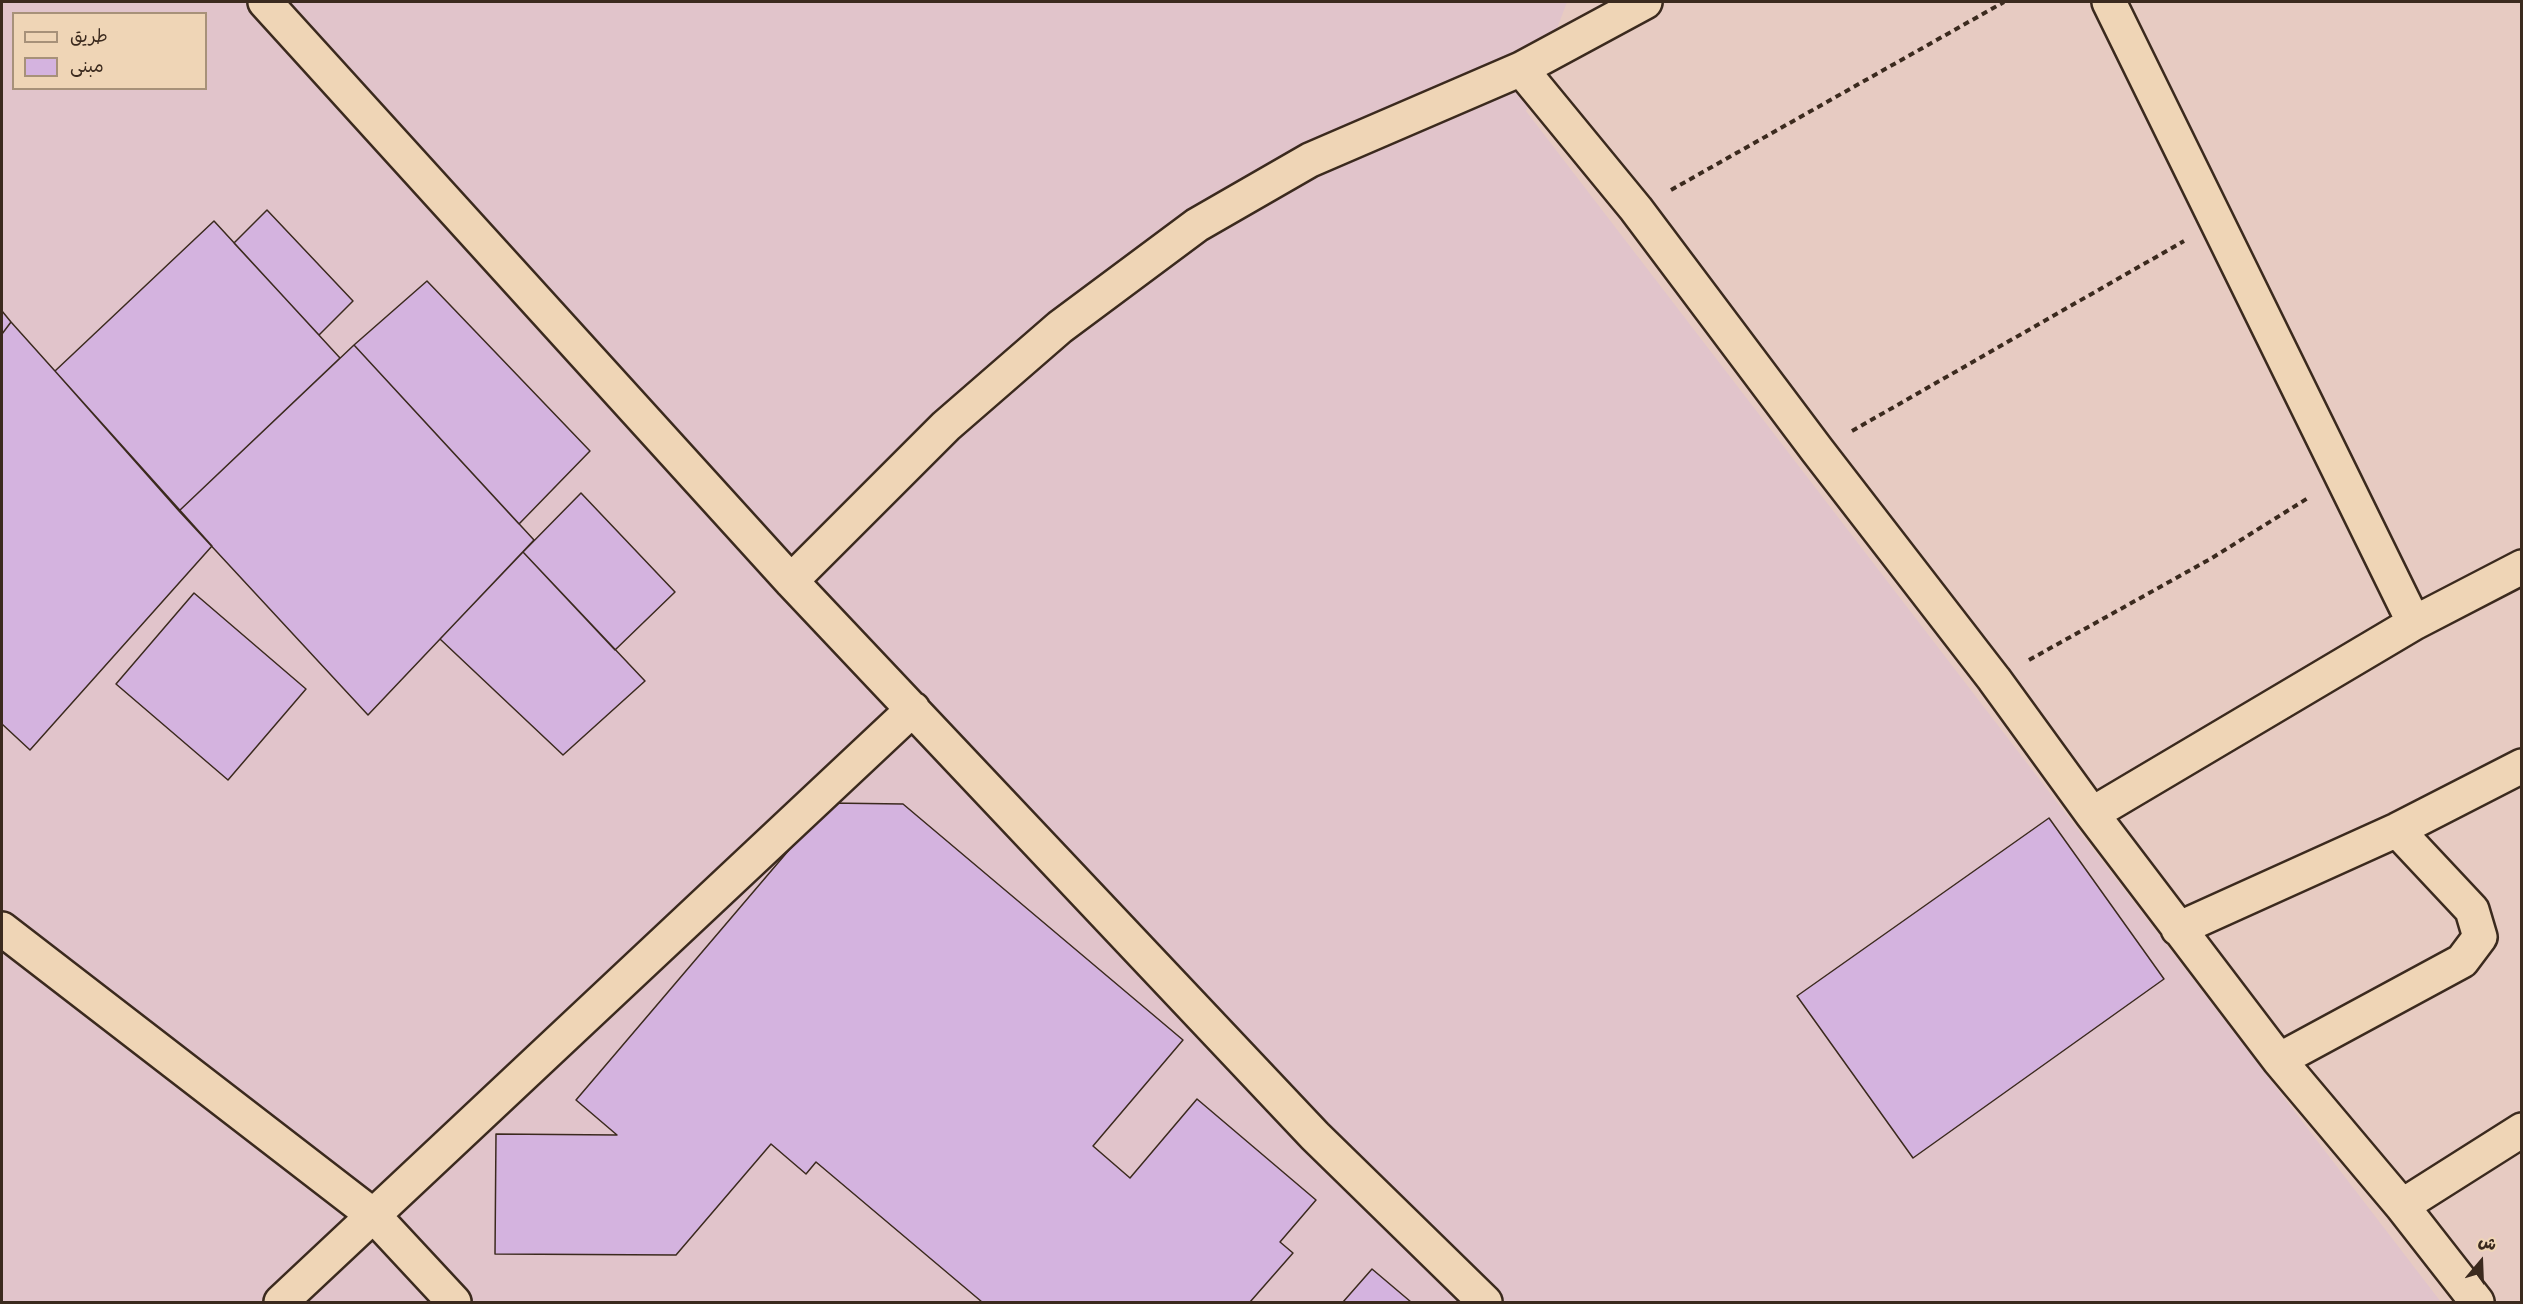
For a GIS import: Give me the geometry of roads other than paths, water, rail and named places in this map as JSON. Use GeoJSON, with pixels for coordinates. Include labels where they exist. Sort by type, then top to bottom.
{"type":"FeatureCollection","features":[{"type":"Feature","properties":{"kind":"street"},"geometry":{"type":"LineString","coordinates":[[265,2],[791,580],[1315,1136],[1485,1302]]}},
{"type":"Feature","properties":{"kind":"street"},"geometry":{"type":"LineString","coordinates":[[791,580],[955,419],[1060,327],[1197,225],[1310,160],[1521,69],[1645,2]]}},
{"type":"Feature","properties":{"kind":"street"},"geometry":{"type":"LineString","coordinates":[[2109,2],[2414,623]]}},
{"type":"Feature","properties":{"kind":"street"},"geometry":{"type":"LineString","coordinates":[[1521,69],[1636,209],[2279,1060],[2402,1206],[2477,1302]]}},
{"type":"Feature","properties":{"kind":"street"},"geometry":{"type":"LineString","coordinates":[[2092,814],[2414,623],[2522,567]]}},
{"type":"Feature","properties":{"kind":"street"},"geometry":{"type":"LineString","coordinates":[[281,1302],[913,710]]}},
{"type":"Feature","properties":{"kind":"street"},"geometry":{"type":"LineString","coordinates":[[2178,929],[2397,830],[2521,769]]}},
{"type":"Feature","properties":{"kind":"street"},"geometry":{"type":"LineString","coordinates":[[2279,1060],[2462,962],[2480,937],[2472,910],[2397,830]]}},
{"type":"Feature","properties":{"kind":"street"},"geometry":{"type":"LineString","coordinates":[[2,929],[374,1216],[454,1302]]}},
{"type":"Feature","properties":{"kind":"street"},"geometry":{"type":"LineString","coordinates":[[2402,1206],[2522,1130]]}}]}
